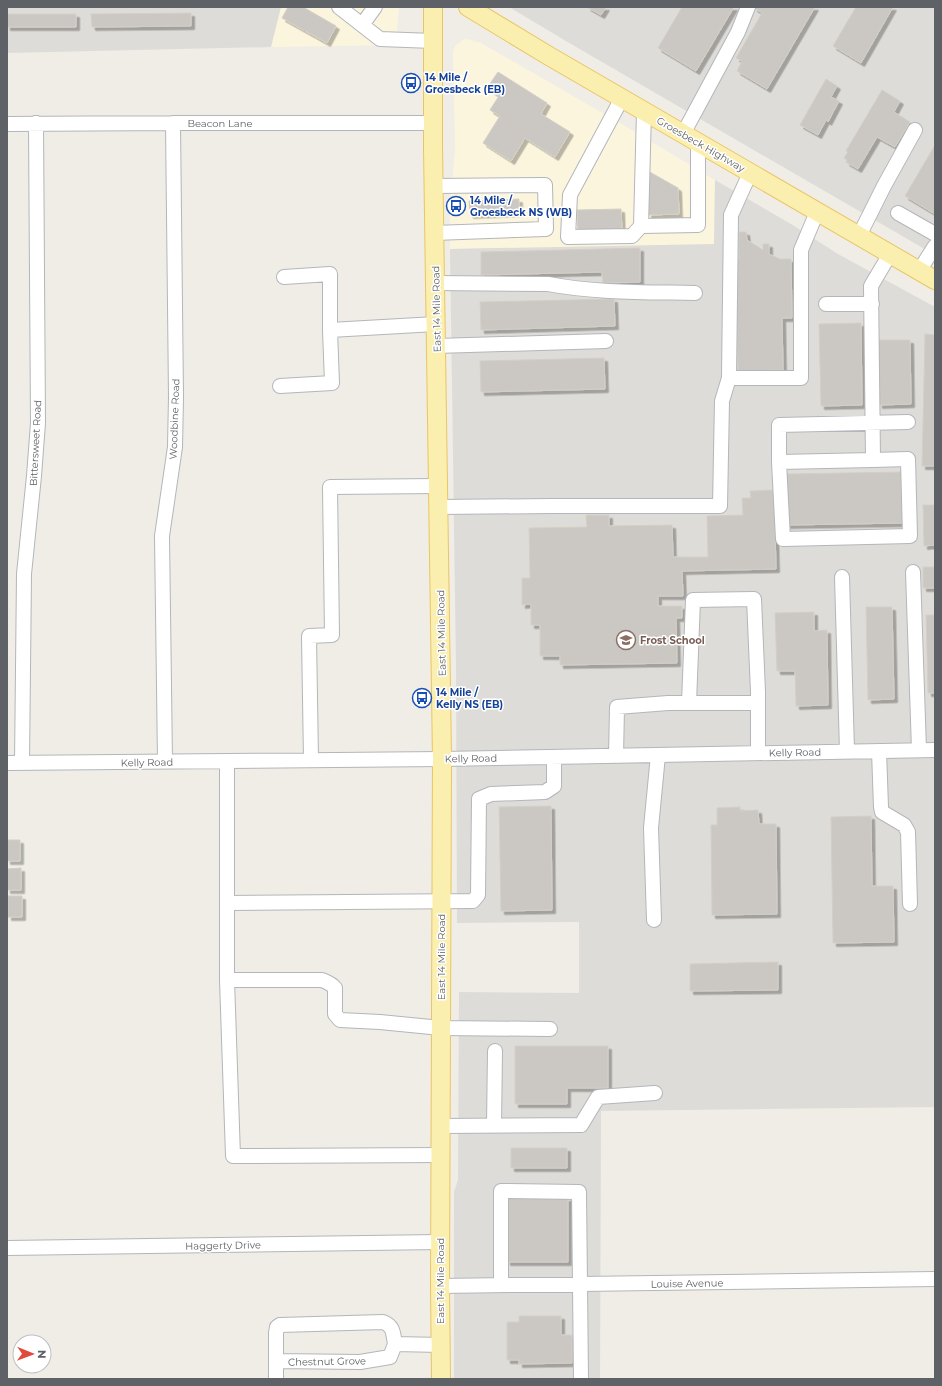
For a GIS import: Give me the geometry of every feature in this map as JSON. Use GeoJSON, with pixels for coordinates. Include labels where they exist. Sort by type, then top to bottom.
{"type":"FeatureCollection","features":[{"type":"Feature","properties":{"kind":"main road","name":"East 14 Mile Road"},"geometry":{"type":"LineString","coordinates":[[433,7],[434,233],[442,759],[440,1242],[441,1379]]}},
{"type":"Feature","properties":{"kind":"main road","name":"Groesbeck Highway"},"geometry":{"type":"LineString","coordinates":[[468,7],[935,280]]}},
{"type":"Feature","properties":{"kind":"street"},"geometry":{"type":"LineString","coordinates":[[339,7],[380,39],[433,41]]}},
{"type":"Feature","properties":{"kind":"street"},"geometry":{"type":"LineString","coordinates":[[362,25],[375,7]]}},
{"type":"Feature","properties":{"kind":"street"},"geometry":{"type":"LineString","coordinates":[[641,226],[698,225],[691,138],[748,7]]}},
{"type":"Feature","properties":{"kind":"street"},"geometry":{"type":"LineString","coordinates":[[622,98],[570,195],[568,237],[632,236],[641,226],[644,111]]}},
{"type":"Feature","properties":{"kind":"street","name":"Bittersweet Road"},"geometry":{"type":"LineString","coordinates":[[22,763],[24,574],[38,423],[36,123]]}},
{"type":"Feature","properties":{"kind":"street","name":"Woodbine Road"},"geometry":{"type":"LineString","coordinates":[[165,762],[162,536],[175,447],[176,398],[173,123]]}},
{"type":"Feature","properties":{"kind":"street","name":"Beacon Lane"},"geometry":{"type":"LineString","coordinates":[[7,124],[433,123]]}},
{"type":"Feature","properties":{"kind":"street"},"geometry":{"type":"LineString","coordinates":[[859,236],[884,186],[915,130]]}},
{"type":"Feature","properties":{"kind":"street"},"geometry":{"type":"LineString","coordinates":[[439,507],[720,506],[722,401],[729,378],[731,216],[750,173]]}},
{"type":"Feature","properties":{"kind":"street"},"geometry":{"type":"LineString","coordinates":[[434,186],[546,185],[546,229],[434,233]]}},
{"type":"Feature","properties":{"kind":"street"},"geometry":{"type":"LineString","coordinates":[[729,378],[801,378],[801,250],[817,212]]}},
{"type":"Feature","properties":{"kind":"street"},"geometry":{"type":"LineString","coordinates":[[898,213],[935,234]]}},
{"type":"Feature","properties":{"kind":"street"},"geometry":{"type":"LineString","coordinates":[[919,271],[935,246]]}},
{"type":"Feature","properties":{"kind":"street"},"geometry":{"type":"LineString","coordinates":[[873,460],[872,286],[890,254]]}},
{"type":"Feature","properties":{"kind":"street"},"geometry":{"type":"LineString","coordinates":[[280,386],[332,383],[330,274],[284,277]]}},
{"type":"Feature","properties":{"kind":"street"},"geometry":{"type":"LineString","coordinates":[[435,283],[548,284],[564,287],[620,291],[695,292]]}},
{"type":"Feature","properties":{"kind":"street"},"geometry":{"type":"LineString","coordinates":[[826,304],[872,304]]}},
{"type":"Feature","properties":{"kind":"street"},"geometry":{"type":"LineString","coordinates":[[330,330],[436,324]]}},
{"type":"Feature","properties":{"kind":"street"},"geometry":{"type":"LineString","coordinates":[[436,346],[606,341]]}},
{"type":"Feature","properties":{"kind":"street"},"geometry":{"type":"LineString","coordinates":[[779,462],[908,459],[910,536],[783,539],[779,462],[779,425],[908,422]]}},
{"type":"Feature","properties":{"kind":"street"},"geometry":{"type":"LineString","coordinates":[[311,760],[309,636],[332,636],[330,487],[438,486]]}},
{"type":"Feature","properties":{"kind":"street"},"geometry":{"type":"LineString","coordinates":[[913,572],[919,750]]}},
{"type":"Feature","properties":{"kind":"street"},"geometry":{"type":"LineString","coordinates":[[842,577],[847,751]]}},
{"type":"Feature","properties":{"kind":"street"},"geometry":{"type":"LineString","coordinates":[[689,703],[693,600],[754,599],[758,703],[758,753]]}},
{"type":"Feature","properties":{"kind":"street"},"geometry":{"type":"LineString","coordinates":[[616,756],[617,707],[689,703],[758,703]]}},
{"type":"Feature","properties":{"kind":"street","name":"Kelly Road"},"geometry":{"type":"LineString","coordinates":[[7,763],[442,759],[935,750]]}},
{"type":"Feature","properties":{"kind":"street"},"geometry":{"type":"LineString","coordinates":[[879,751],[882,812],[904,825],[908,832],[910,904]]}},
{"type":"Feature","properties":{"kind":"street"},"geometry":{"type":"LineString","coordinates":[[654,920],[651,828],[658,755]]}},
{"type":"Feature","properties":{"kind":"street"},"geometry":{"type":"LineString","coordinates":[[227,903],[473,901],[478,894],[479,799],[491,794],[545,792],[554,786],[554,757]]}},
{"type":"Feature","properties":{"kind":"street"},"geometry":{"type":"LineString","coordinates":[[227,761],[227,980],[234,1156],[441,1155]]}},
{"type":"Feature","properties":{"kind":"street"},"geometry":{"type":"LineString","coordinates":[[227,980],[322,980],[335,988],[334,1014],[340,1020],[441,1028],[550,1029]]}},
{"type":"Feature","properties":{"kind":"street"},"geometry":{"type":"LineString","coordinates":[[494,1125],[495,1051]]}},
{"type":"Feature","properties":{"kind":"street"},"geometry":{"type":"LineString","coordinates":[[441,1126],[581,1125],[598,1097],[655,1093]]}},
{"type":"Feature","properties":{"kind":"street"},"geometry":{"type":"LineString","coordinates":[[501,1285],[501,1191],[580,1192],[581,1379]]}},
{"type":"Feature","properties":{"kind":"street","name":"Haggerty Drive"},"geometry":{"type":"LineString","coordinates":[[7,1248],[440,1242]]}},
{"type":"Feature","properties":{"kind":"street","name":"Louise Avenue"},"geometry":{"type":"LineString","coordinates":[[440,1286],[935,1279]]}},
{"type":"Feature","properties":{"kind":"street"},"geometry":{"type":"LineString","coordinates":[[276,1379],[276,1333],[277,1327],[280,1325],[383,1322],[389,1324],[393,1330],[395,1344],[441,1345]]}},
{"type":"Feature","properties":{"kind":"street","name":"Chestnut Grove"},"geometry":{"type":"LineString","coordinates":[[276,1361],[360,1362],[390,1357],[395,1344]]}},
{"type":"Feature","properties":{"kind":"shaded area"},"geometry":{"type":"Polygon","coordinates":[[[7,7],[281,7],[271,47],[7,53],[7,7]]]}},
{"type":"Feature","properties":{"kind":"shaded area"},"geometry":{"type":"Polygon","coordinates":[[[281,7],[399,7],[396,45],[271,47],[281,7]]]}},
{"type":"Feature","properties":{"kind":"shaded area"},"geometry":{"type":"Polygon","coordinates":[[[509,7],[935,7],[935,255],[571,44],[509,7]]]}},
{"type":"Feature","properties":{"kind":"shaded area"},"geometry":{"type":"Polygon","coordinates":[[[467,39],[481,43],[715,180],[714,244],[450,249],[450,205],[455,149],[453,51],[456,45],[467,39]]]}},
{"type":"Feature","properties":{"kind":"shaded area"},"geometry":{"type":"Polygon","coordinates":[[[715,180],[791,224],[838,254],[935,307],[935,1107],[601,1111],[600,1379],[454,1379],[454,1192],[458,1180],[459,992],[579,993],[579,922],[457,923],[456,664],[450,249],[714,244],[715,180]]]}},
{"type":"Feature","properties":{"kind":"building"},"geometry":{"type":"Polygon","coordinates":[[[288,7],[303,7],[336,26],[327,43],[282,18],[288,7]]]}},
{"type":"Feature","properties":{"kind":"building"},"geometry":{"type":"Polygon","coordinates":[[[587,7],[606,7],[601,15],[587,7]]]}},
{"type":"Feature","properties":{"kind":"building"},"geometry":{"type":"Polygon","coordinates":[[[682,7],[734,7],[696,71],[658,48],[682,7]]]}},
{"type":"Feature","properties":{"kind":"building"},"geometry":{"type":"Polygon","coordinates":[[[754,7],[815,7],[767,89],[737,71],[742,61],[736,58],[762,13],[754,7]]]}},
{"type":"Feature","properties":{"kind":"building"},"geometry":{"type":"Polygon","coordinates":[[[856,7],[893,7],[861,63],[833,46],[856,7]]]}},
{"type":"Feature","properties":{"kind":"building"},"geometry":{"type":"Polygon","coordinates":[[[191,13],[191,26],[92,27],[91,14],[191,13]]]}},
{"type":"Feature","properties":{"kind":"building"},"geometry":{"type":"Polygon","coordinates":[[[7,14],[76,14],[76,27],[7,27],[7,14]]]}},
{"type":"Feature","properties":{"kind":"building"},"geometry":{"type":"Polygon","coordinates":[[[498,72],[547,103],[541,114],[570,132],[555,157],[525,138],[511,161],[483,143],[500,116],[490,110],[499,96],[487,88],[498,72]]]}},
{"type":"Feature","properties":{"kind":"building"},"geometry":{"type":"Polygon","coordinates":[[[826,79],[837,86],[831,97],[839,101],[828,122],[826,120],[818,135],[800,125],[826,79]]]}},
{"type":"Feature","properties":{"kind":"building"},"geometry":{"type":"Polygon","coordinates":[[[882,90],[900,101],[894,112],[910,122],[895,147],[877,137],[858,169],[846,162],[847,160],[844,158],[848,152],[846,151],[882,90]]]}},
{"type":"Feature","properties":{"kind":"building"},"geometry":{"type":"Polygon","coordinates":[[[935,145],[935,214],[905,196],[935,145]]]}},
{"type":"Feature","properties":{"kind":"building"},"geometry":{"type":"Polygon","coordinates":[[[648,171],[678,188],[679,214],[648,215],[648,171]]]}},
{"type":"Feature","properties":{"kind":"building"},"geometry":{"type":"Polygon","coordinates":[[[519,199],[519,213],[470,215],[469,201],[519,199]]]}},
{"type":"Feature","properties":{"kind":"building"},"geometry":{"type":"Polygon","coordinates":[[[621,209],[622,233],[578,234],[577,210],[621,209]]]}},
{"type":"Feature","properties":{"kind":"building"},"geometry":{"type":"Polygon","coordinates":[[[739,232],[746,232],[747,240],[763,250],[763,244],[769,244],[769,254],[780,259],[791,259],[792,318],[782,318],[783,370],[738,371],[736,260],[739,260],[739,232]]]}},
{"type":"Feature","properties":{"kind":"building"},"geometry":{"type":"Polygon","coordinates":[[[640,248],[640,282],[603,283],[602,272],[481,275],[481,252],[640,248]]]}},
{"type":"Feature","properties":{"kind":"building"},"geometry":{"type":"Polygon","coordinates":[[[614,299],[615,326],[481,330],[480,302],[614,299]]]}},
{"type":"Feature","properties":{"kind":"building"},"geometry":{"type":"Polygon","coordinates":[[[861,323],[862,405],[821,406],[819,324],[861,323]]]}},
{"type":"Feature","properties":{"kind":"building"},"geometry":{"type":"Polygon","coordinates":[[[925,334],[935,335],[935,466],[922,466],[925,334]]]}},
{"type":"Feature","properties":{"kind":"building"},"geometry":{"type":"Polygon","coordinates":[[[878,340],[910,340],[911,404],[879,405],[878,340]]]}},
{"type":"Feature","properties":{"kind":"building"},"geometry":{"type":"Polygon","coordinates":[[[604,358],[605,389],[481,392],[480,361],[604,358]]]}},
{"type":"Feature","properties":{"kind":"building"},"geometry":{"type":"Polygon","coordinates":[[[901,472],[902,523],[787,525],[786,474],[901,472]]]}},
{"type":"Feature","properties":{"kind":"building"},"geometry":{"type":"Polygon","coordinates":[[[774,490],[776,569],[682,571],[683,596],[658,596],[658,606],[682,606],[682,618],[676,618],[677,663],[560,665],[560,656],[540,656],[540,625],[531,625],[531,604],[522,605],[522,578],[530,578],[529,528],[587,527],[586,515],[609,515],[609,526],[672,525],[673,557],[708,557],[707,516],[743,515],[742,498],[751,498],[750,491],[774,490]]]}},
{"type":"Feature","properties":{"kind":"building"},"geometry":{"type":"Polygon","coordinates":[[[923,505],[935,505],[935,545],[924,546],[923,505]]]}},
{"type":"Feature","properties":{"kind":"building"},"geometry":{"type":"Polygon","coordinates":[[[923,567],[935,567],[935,588],[923,588],[923,567]]]}},
{"type":"Feature","properties":{"kind":"building"},"geometry":{"type":"Polygon","coordinates":[[[866,607],[892,607],[894,699],[868,700],[866,607]]]}},
{"type":"Feature","properties":{"kind":"building"},"geometry":{"type":"Polygon","coordinates":[[[814,612],[814,631],[827,630],[828,705],[796,706],[795,671],[777,671],[775,613],[814,612]]]}},
{"type":"Feature","properties":{"kind":"building"},"geometry":{"type":"Polygon","coordinates":[[[926,615],[935,615],[935,693],[928,693],[926,615]]]}},
{"type":"Feature","properties":{"kind":"building"},"geometry":{"type":"Polygon","coordinates":[[[551,806],[552,910],[501,911],[499,807],[551,806]]]}},
{"type":"Feature","properties":{"kind":"building"},"geometry":{"type":"Polygon","coordinates":[[[740,807],[740,811],[758,810],[759,824],[776,824],[777,914],[712,915],[711,825],[717,825],[717,808],[740,807]]]}},
{"type":"Feature","properties":{"kind":"building"},"geometry":{"type":"Polygon","coordinates":[[[871,816],[872,886],[893,886],[894,942],[833,943],[831,817],[871,816]]]}},
{"type":"Feature","properties":{"kind":"building"},"geometry":{"type":"Polygon","coordinates":[[[7,840],[20,840],[20,861],[7,861],[7,840]]]}},
{"type":"Feature","properties":{"kind":"building"},"geometry":{"type":"Polygon","coordinates":[[[21,868],[21,890],[7,890],[7,869],[21,868]]]}},
{"type":"Feature","properties":{"kind":"building"},"geometry":{"type":"Polygon","coordinates":[[[8,896],[22,896],[22,917],[8,917],[8,896]]]}},
{"type":"Feature","properties":{"kind":"building"},"geometry":{"type":"Polygon","coordinates":[[[778,962],[778,990],[690,991],[690,964],[778,962]]]}},
{"type":"Feature","properties":{"kind":"building"},"geometry":{"type":"Polygon","coordinates":[[[515,1046],[608,1046],[608,1088],[567,1088],[567,1104],[515,1104],[515,1046]]]}},
{"type":"Feature","properties":{"kind":"building"},"geometry":{"type":"Polygon","coordinates":[[[511,1148],[567,1148],[567,1168],[511,1168],[511,1148]]]}},
{"type":"Feature","properties":{"kind":"building"},"geometry":{"type":"Polygon","coordinates":[[[507,1198],[568,1198],[568,1262],[507,1262],[507,1198]]]}},
{"type":"Feature","properties":{"kind":"building"},"geometry":{"type":"Polygon","coordinates":[[[519,1316],[561,1316],[561,1335],[572,1335],[572,1363],[519,1364],[519,1360],[507,1360],[507,1322],[519,1322],[519,1316]]]}},
{"type":"Feature","properties":{"kind":"place","name":"14 Mile / Groesbeck (EB)"},"geometry":{"type":"Point","coordinates":[411,83]}},
{"type":"Feature","properties":{"kind":"place","name":"14 Mile / Groesbeck NS (WB)"},"geometry":{"type":"Point","coordinates":[456,206]}},
{"type":"Feature","properties":{"kind":"place","name":"Frost School"},"geometry":{"type":"Point","coordinates":[626,640]}},
{"type":"Feature","properties":{"kind":"place","name":"14 Mile / Kelly NS (EB)"},"geometry":{"type":"Point","coordinates":[422,698]}}]}
